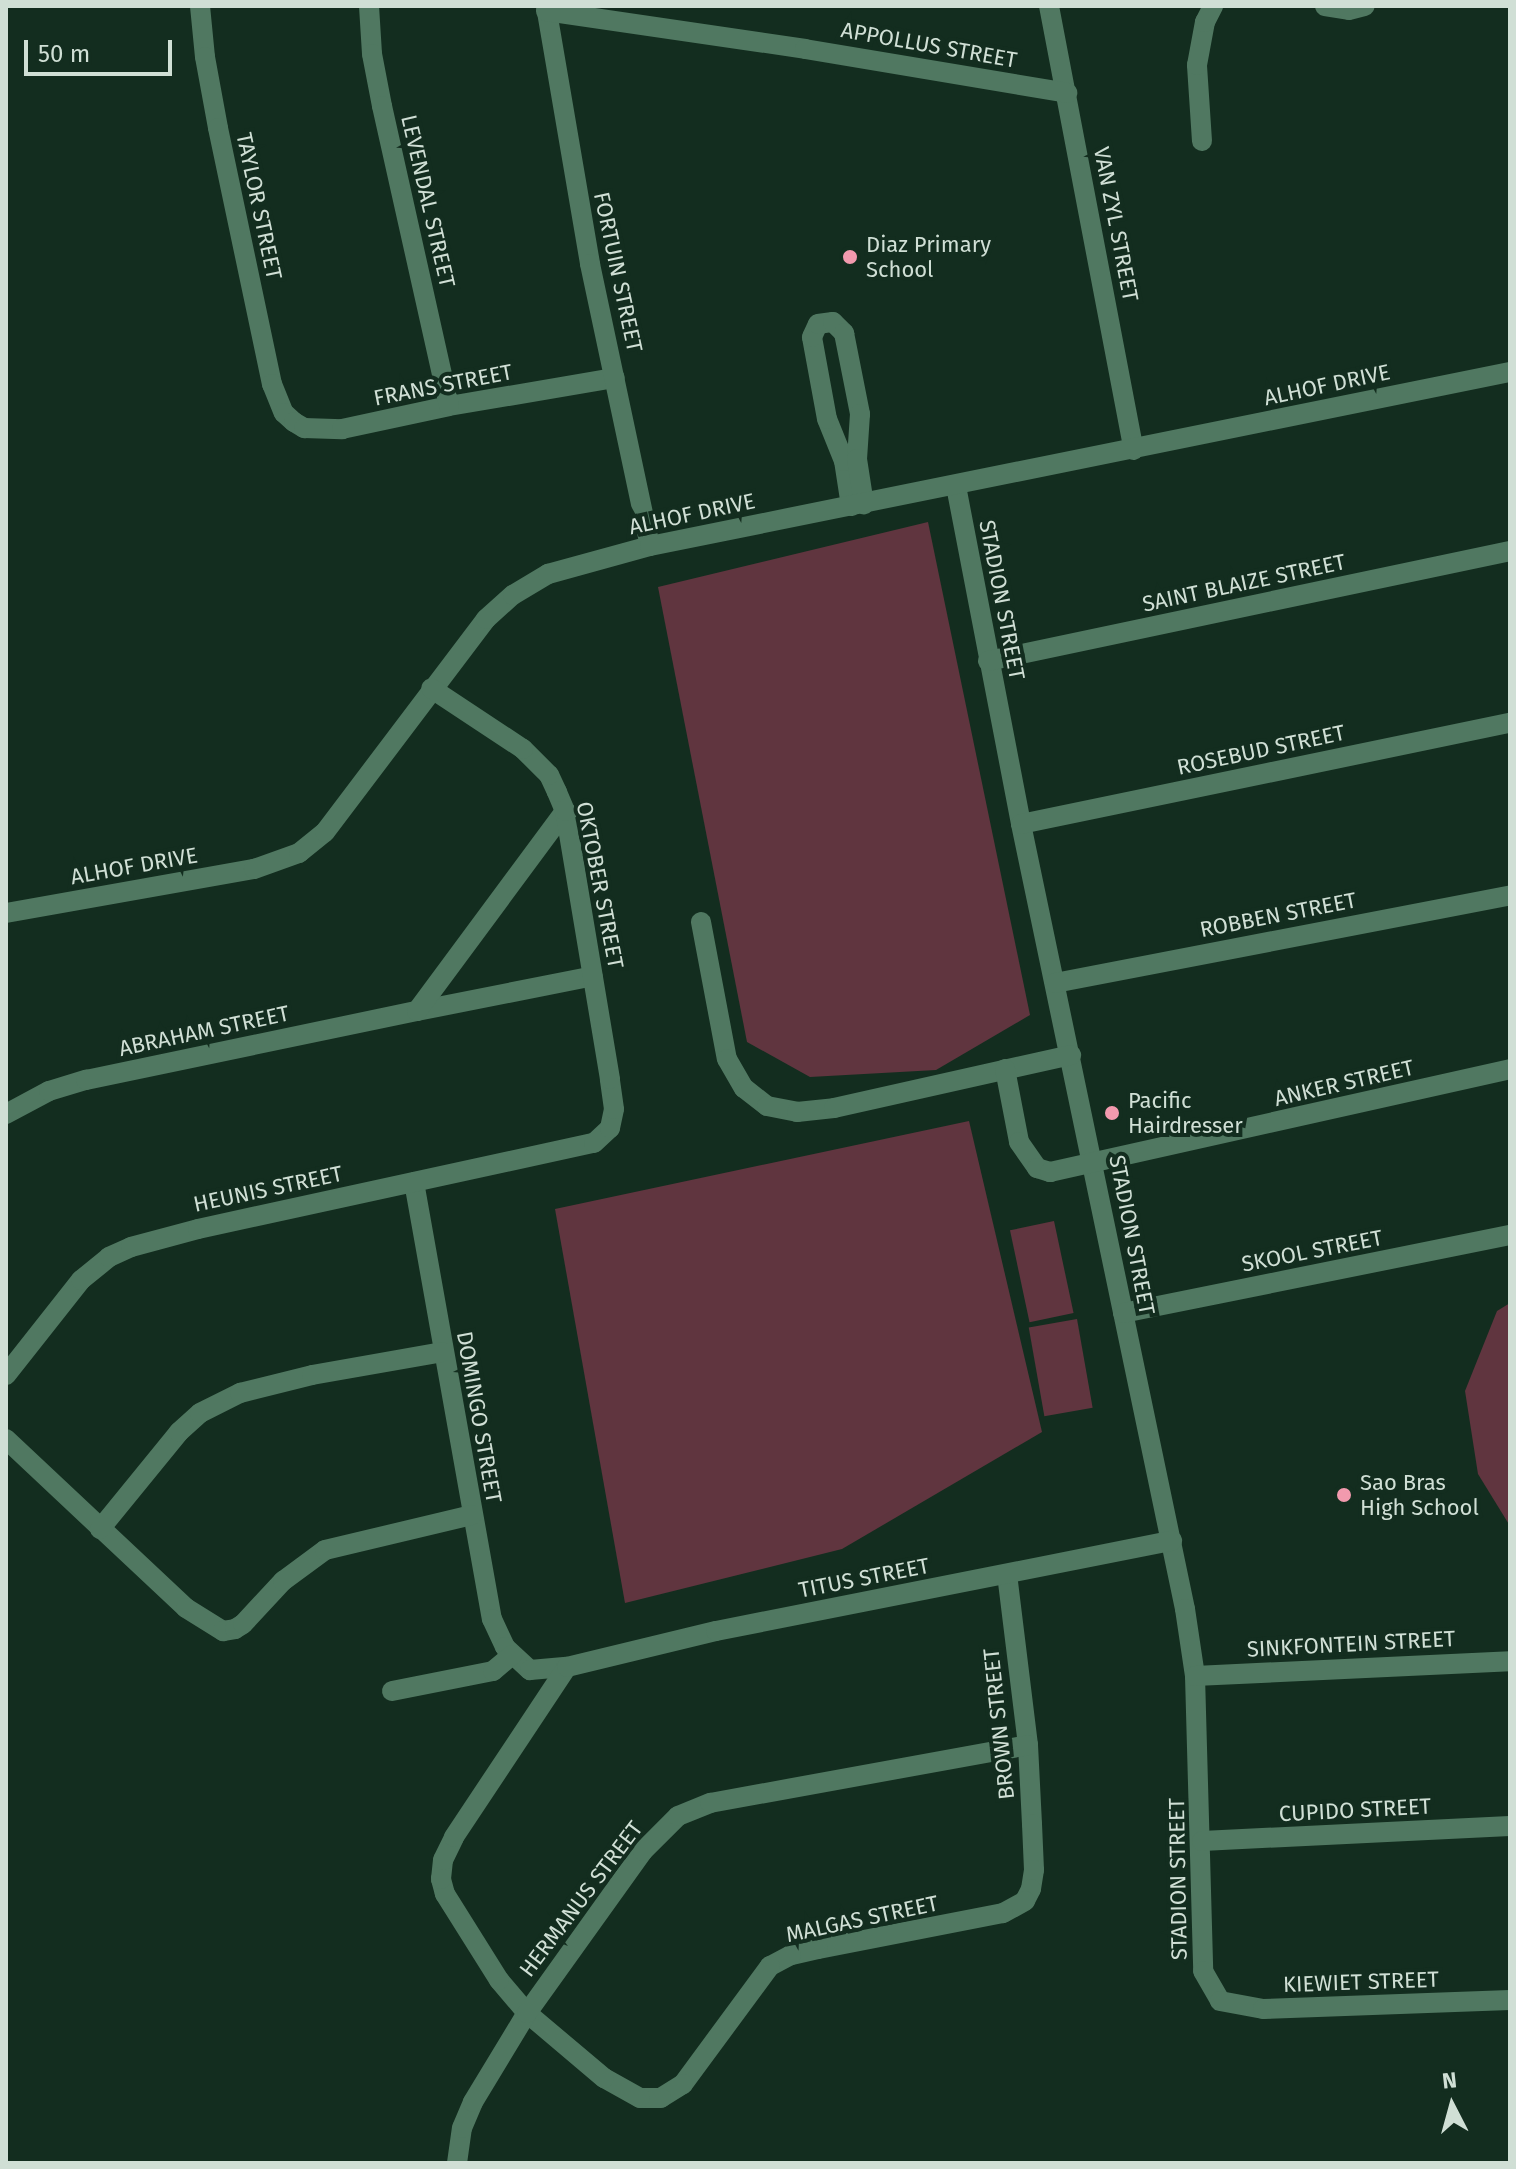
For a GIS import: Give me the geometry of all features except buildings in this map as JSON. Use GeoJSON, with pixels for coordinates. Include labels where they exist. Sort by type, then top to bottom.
{"type":"FeatureCollection","features":[{"type":"Feature","properties":{"kind":"street","name":"TAYLOR STREET"},"geometry":{"type":"LineString","coordinates":[[200,6],[218,128],[272,384],[284,413]]}},
{"type":"Feature","properties":{"kind":"street","name":"LEVENDAL STREET"},"geometry":{"type":"LineString","coordinates":[[369,6],[372,54],[382,106],[449,406]]}},
{"type":"Feature","properties":{"kind":"street","name":"VAN ZYL STREET"},"geometry":{"type":"LineString","coordinates":[[1049,6],[1134,450]]}},
{"type":"Feature","properties":{"kind":"street"},"geometry":{"type":"LineString","coordinates":[[1202,141],[1197,65],[1202,31],[1213,6]]}},
{"type":"Feature","properties":{"kind":"street"},"geometry":{"type":"LineString","coordinates":[[1325,6],[1349,10],[1365,6]]}},
{"type":"Feature","properties":{"kind":"street","name":"APPOLLUS STREET"},"geometry":{"type":"LineString","coordinates":[[546,9],[1067,93]]}},
{"type":"Feature","properties":{"kind":"street","name":"FORTUIN STREET"},"geometry":{"type":"LineString","coordinates":[[546,9],[590,264],[650,546]]}},
{"type":"Feature","properties":{"kind":"street"},"geometry":{"type":"LineString","coordinates":[[833,322],[844,333],[860,414],[857,505],[827,419],[812,337],[818,324],[833,322]]}},
{"type":"Feature","properties":{"kind":"street","name":"ALHOF DRIVE"},"geometry":{"type":"LineString","coordinates":[[6,913],[254,869],[299,853],[325,832],[486,619],[531,582],[583,562],[1510,372]]}},
{"type":"Feature","properties":{"kind":"street","name":"FRANS STREET"},"geometry":{"type":"LineString","coordinates":[[284,413],[304,428],[342,429],[449,406],[615,378]]}},
{"type":"Feature","properties":{"kind":"street","name":"STADION STREET"},"geometry":{"type":"LineString","coordinates":[[956,486],[1021,824],[1172,1541],[1195,1676],[1202,1841],[1203,1971],[1215,1997]]}},
{"type":"Feature","properties":{"kind":"street","name":"SAINT BLAIZE STREET"},"geometry":{"type":"LineString","coordinates":[[988,661],[1510,551]]}},
{"type":"Feature","properties":{"kind":"street","name":"OKTOBER STREET"},"geometry":{"type":"LineString","coordinates":[[431,688],[539,763],[549,775],[565,811],[614,1109],[610,1128],[594,1143]]}},
{"type":"Feature","properties":{"kind":"street","name":"ROSEBUD STREET"},"geometry":{"type":"LineString","coordinates":[[1021,824],[1510,723]]}},
{"type":"Feature","properties":{"kind":"street"},"geometry":{"type":"LineString","coordinates":[[417,1011],[565,811]]}},
{"type":"Feature","properties":{"kind":"street","name":"ROBBEN STREET"},"geometry":{"type":"LineString","coordinates":[[1055,983],[1510,895]]}},
{"type":"Feature","properties":{"kind":"street"},"geometry":{"type":"LineString","coordinates":[[701,922],[727,1059],[744,1088],[767,1106],[797,1112],[834,1108],[1071,1055]]}},
{"type":"Feature","properties":{"kind":"street","name":"ABRAHAM STREET"},"geometry":{"type":"LineString","coordinates":[[6,1114],[49,1091],[86,1080],[593,976]]}},
{"type":"Feature","properties":{"kind":"street","name":"ANKER STREET"},"geometry":{"type":"LineString","coordinates":[[1005,1069],[1019,1142],[1027,1158],[1037,1168],[1050,1172],[1510,1069]]}},
{"type":"Feature","properties":{"kind":"street","name":"HEUNIS STREET"},"geometry":{"type":"LineString","coordinates":[[6,1375],[81,1280],[109,1257],[185,1232],[594,1143]]}},
{"type":"Feature","properties":{"kind":"street","name":"DOMINGO STREET"},"geometry":{"type":"LineString","coordinates":[[414,1182],[492,1619],[512,1655]]}},
{"type":"Feature","properties":{"kind":"street","name":"SKOOL STREET"},"geometry":{"type":"LineString","coordinates":[[1123,1313],[1510,1235]]}},
{"type":"Feature","properties":{"kind":"street"},"geometry":{"type":"LineString","coordinates":[[100,1529],[179,1432],[200,1413],[240,1393],[269,1385],[442,1352]]}},
{"type":"Feature","properties":{"kind":"street"},"geometry":{"type":"LineString","coordinates":[[6,1439],[201,1621],[230,1631],[243,1624],[305,1562],[325,1550],[472,1515]]}},
{"type":"Feature","properties":{"kind":"street","name":"TITUS STREET"},"geometry":{"type":"LineString","coordinates":[[512,1655],[530,1670],[567,1667],[716,1631],[1172,1541]]}},
{"type":"Feature","properties":{"kind":"street","name":"BROWN STREET"},"geometry":{"type":"LineString","coordinates":[[1007,1574],[1028,1745],[1034,1870]]}},
{"type":"Feature","properties":{"kind":"street"},"geometry":{"type":"LineString","coordinates":[[392,1691],[493,1671],[512,1655]]}},
{"type":"Feature","properties":{"kind":"street","name":"SINKFONTEIN STREET"},"geometry":{"type":"LineString","coordinates":[[1195,1676],[1510,1661]]}},
{"type":"Feature","properties":{"kind":"street"},"geometry":{"type":"LineString","coordinates":[[527,2013],[499,1980],[454,1912],[441,1879],[443,1860],[454,1837],[567,1667]]}},
{"type":"Feature","properties":{"kind":"street","name":"HERMANUS STREET"},"geometry":{"type":"LineString","coordinates":[[457,2163],[462,2128],[473,2102],[527,2013],[643,1851],[660,1832],[686,1812],[710,1803],[1028,1745]]}},
{"type":"Feature","properties":{"kind":"street","name":"CUPIDO STREET"},"geometry":{"type":"LineString","coordinates":[[1202,1841],[1510,1826]]}},
{"type":"Feature","properties":{"kind":"street","name":"MALGAS STREET"},"geometry":{"type":"LineString","coordinates":[[527,2013],[567,2049],[625,2092],[640,2098],[661,2098],[683,2084],[770,1966],[791,1955],[1003,1913],[1025,1901],[1034,1870]]}},
{"type":"Feature","properties":{"kind":"street","name":"KIEWIET STREET"},"geometry":{"type":"LineString","coordinates":[[1215,1997],[1235,2006],[1263,2009],[1510,2000]]}},
{"type":"Feature","properties":{"kind":"shaded area"},"geometry":{"type":"Polygon","coordinates":[[[928,522],[1030,1015],[936,1070],[810,1077],[747,1042],[658,587],[928,522]]]}},
{"type":"Feature","properties":{"kind":"shaded area"},"geometry":{"type":"Polygon","coordinates":[[[969,1121],[1042,1432],[842,1549],[625,1603],[555,1209],[969,1121]]]}},
{"type":"Feature","properties":{"kind":"shaded area"},"geometry":{"type":"Polygon","coordinates":[[[1054,1221],[1074,1313],[1030,1322],[1010,1230],[1054,1221]]]}},
{"type":"Feature","properties":{"kind":"shaded area"},"geometry":{"type":"Polygon","coordinates":[[[1510,1303],[1510,1526],[1478,1474],[1465,1391],[1497,1311],[1510,1303]]]}},
{"type":"Feature","properties":{"kind":"shaded area"},"geometry":{"type":"Polygon","coordinates":[[[1077,1319],[1093,1408],[1044,1416],[1029,1328],[1077,1319]]]}},
{"type":"Feature","properties":{"kind":"place","name":"Diaz Primary School"},"geometry":{"type":"Point","coordinates":[850,257]}},
{"type":"Feature","properties":{"kind":"place","name":"Pacific Hairdresser"},"geometry":{"type":"Point","coordinates":[1112,1113]}},
{"type":"Feature","properties":{"kind":"place","name":"Sao Bras High School"},"geometry":{"type":"Point","coordinates":[1344,1495]}}]}
